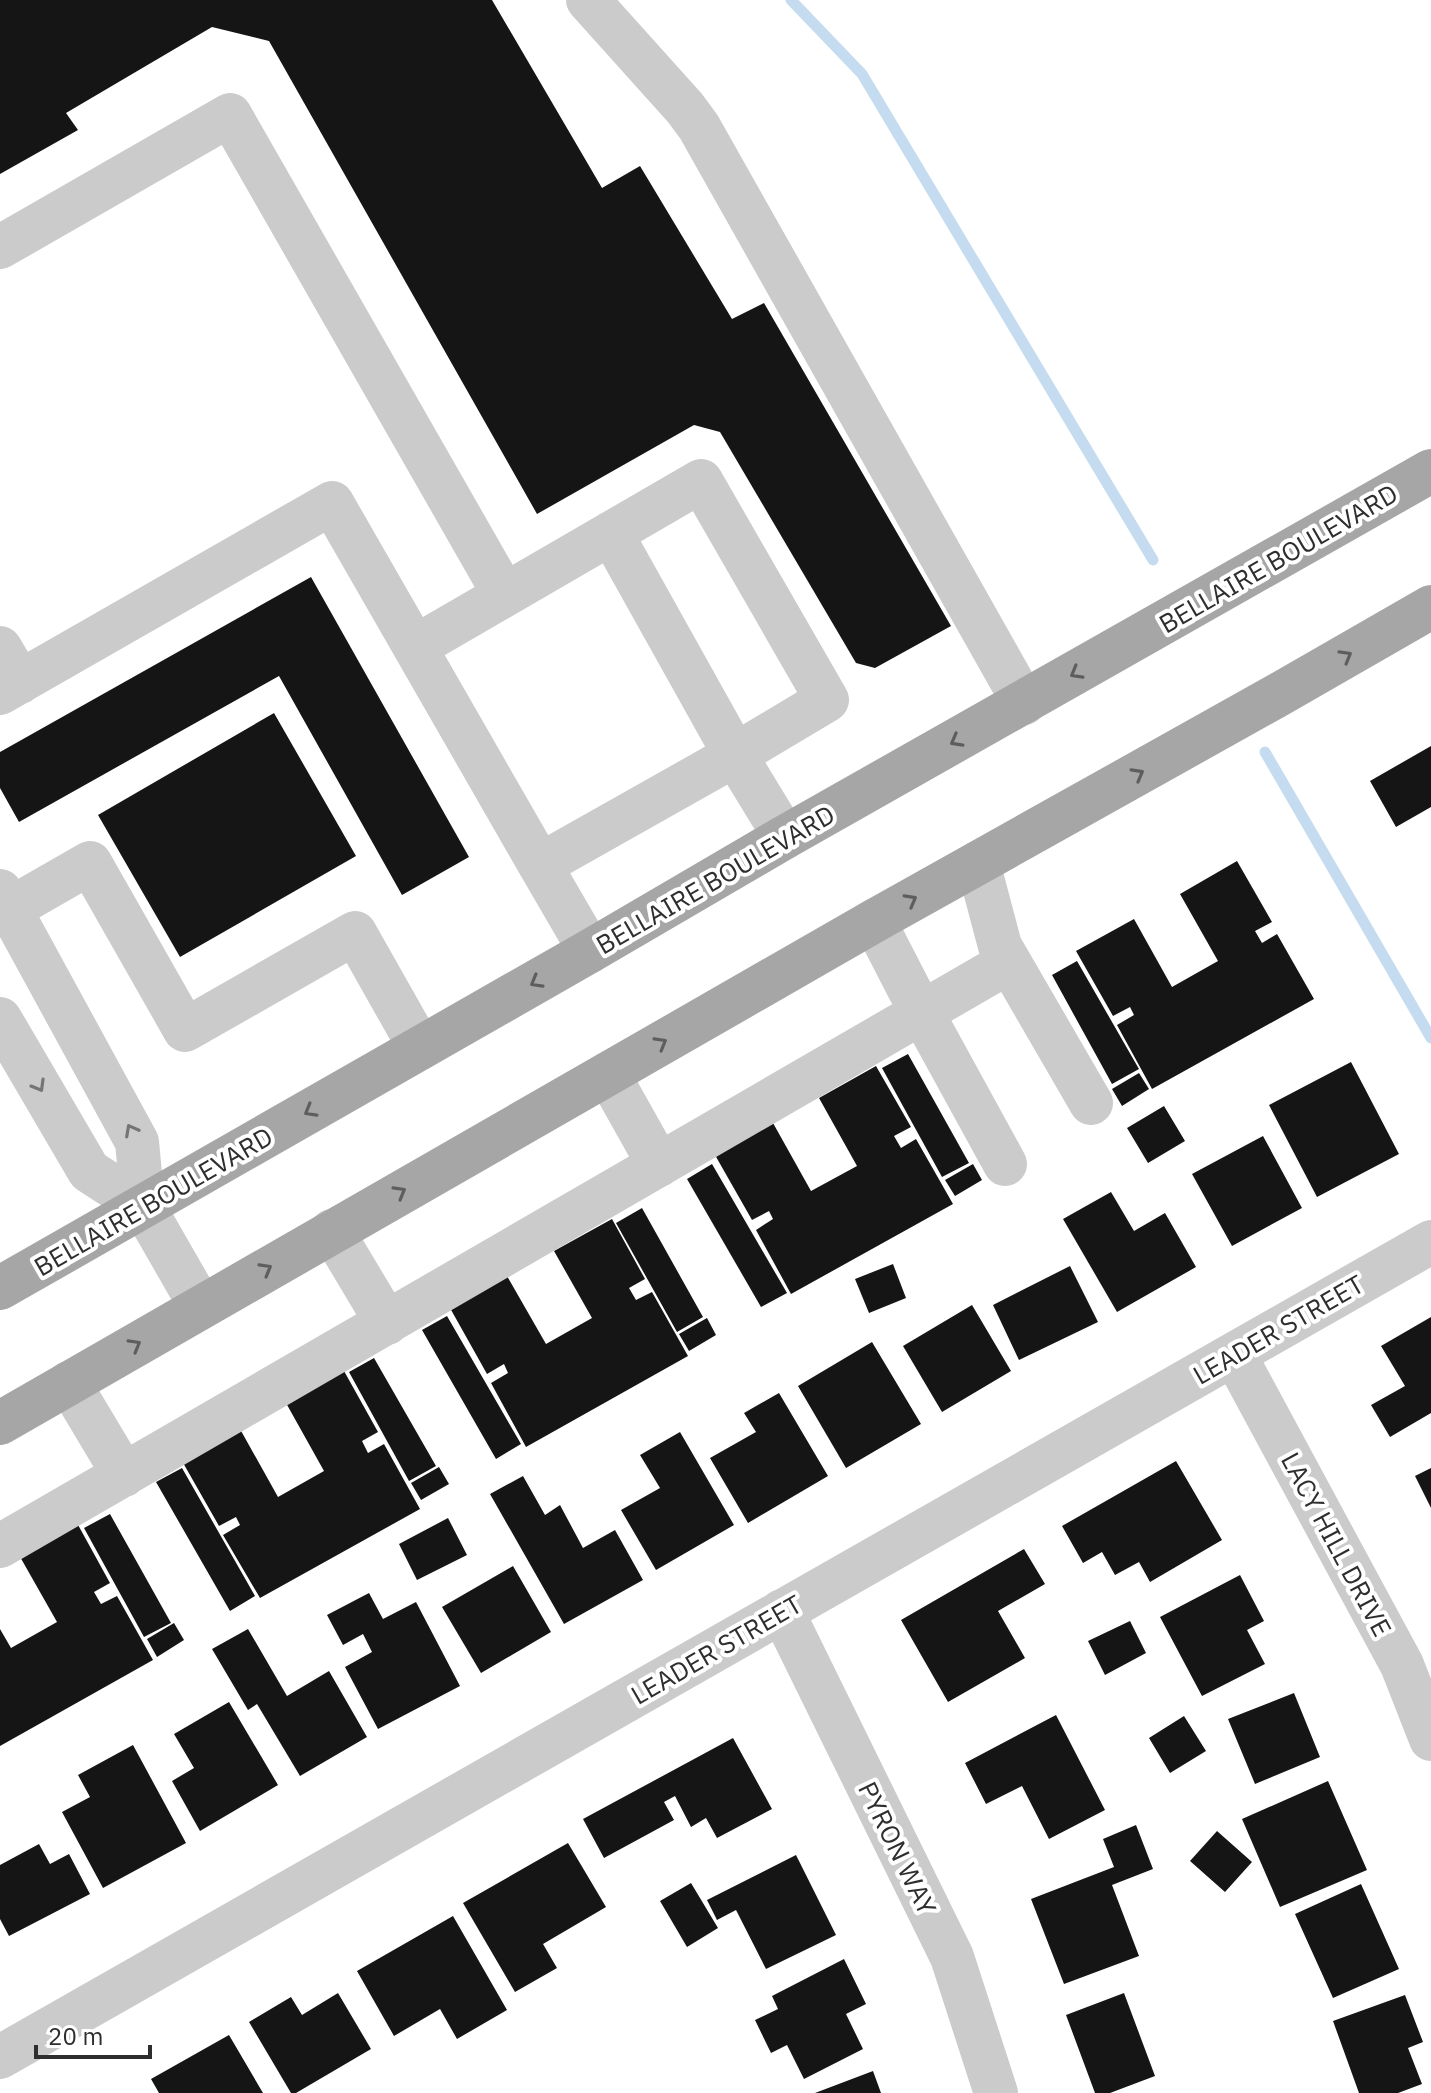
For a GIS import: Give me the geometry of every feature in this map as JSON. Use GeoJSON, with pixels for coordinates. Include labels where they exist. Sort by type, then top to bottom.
{"type":"FeatureCollection","features":[{"type":"Feature","properties":{"kind":"main road","name":"BELLAIRE BOULEVARD"},"geometry":{"type":"LineString","coordinates":[[0,1288],[785,837],[1431,471]]}},
{"type":"Feature","properties":{"kind":"main road"},"geometry":{"type":"LineString","coordinates":[[0,1423],[874,921],[1431,607]]}},
{"type":"Feature","properties":{"kind":"street"},"geometry":{"type":"LineString","coordinates":[[588,0],[699,127],[1024,703]]}},
{"type":"Feature","properties":{"kind":"street"},"geometry":{"type":"LineString","coordinates":[[0,247],[230,115],[504,594]]}},
{"type":"Feature","properties":{"kind":"street"},"geometry":{"type":"LineString","coordinates":[[415,647],[701,481],[827,700],[540,865]]}},
{"type":"Feature","properties":{"kind":"street"},"geometry":{"type":"LineString","coordinates":[[7,674],[332,503],[590,951]]}},
{"type":"Feature","properties":{"kind":"street"},"geometry":{"type":"LineString","coordinates":[[611,533],[735,755],[785,837]]}},
{"type":"Feature","properties":{"kind":"street"},"geometry":{"type":"LineString","coordinates":[[201,1307],[143,1206],[137,1142],[5,900],[90,863],[185,1030],[355,933],[420,1048]]}},
{"type":"Feature","properties":{"kind":"street"},"geometry":{"type":"LineString","coordinates":[[978,863],[1000,946],[1091,1103]]}},
{"type":"Feature","properties":{"kind":"street"},"geometry":{"type":"LineString","coordinates":[[874,921],[1005,1164]]}},
{"type":"Feature","properties":{"kind":"street"},"geometry":{"type":"LineString","coordinates":[[0,1546],[1009,962]]}},
{"type":"Feature","properties":{"kind":"street"},"geometry":{"type":"LineString","coordinates":[[0,1019],[89,1171],[143,1206]]}},
{"type":"Feature","properties":{"kind":"street"},"geometry":{"type":"LineString","coordinates":[[608,1074],[659,1165]]}},
{"type":"Feature","properties":{"kind":"street"},"geometry":{"type":"LineString","coordinates":[[332,1231],[387,1323]]}},
{"type":"Feature","properties":{"kind":"street","name":"LEADER STREET"},"geometry":{"type":"LineString","coordinates":[[0,2057],[1431,1242]]}},
{"type":"Feature","properties":{"kind":"street","name":"LACY HILL DRIVE"},"geometry":{"type":"LineString","coordinates":[[1234,1354],[1402,1665],[1431,1739]]}},
{"type":"Feature","properties":{"kind":"street"},"geometry":{"type":"LineString","coordinates":[[69,1383],[124,1475]]}},
{"type":"Feature","properties":{"kind":"street","name":"PYRON WAY"},"geometry":{"type":"LineString","coordinates":[[782,1611],[952,1957],[996,2093]]}},
{"type":"Feature","properties":{"kind":"building"},"geometry":{"type":"Polygon","coordinates":[[[0,0],[492,0],[602,188],[640,166],[732,319],[764,303],[951,626],[875,668],[856,663],[720,432],[694,425],[537,514],[269,41],[212,27],[66,113],[78,130],[0,174],[0,0]]]}},
{"type":"Feature","properties":{"kind":"building"},"geometry":{"type":"Polygon","coordinates":[[[311,577],[469,857],[402,895],[279,676],[19,822],[0,788],[0,752],[311,577]]]}},
{"type":"Feature","properties":{"kind":"building"},"geometry":{"type":"Polygon","coordinates":[[[274,713],[356,856],[180,957],[98,815],[274,713]]]}},
{"type":"Feature","properties":{"kind":"building"},"geometry":{"type":"Polygon","coordinates":[[[1431,746],[1431,807],[1396,827],[1370,781],[1431,746]]]}},
{"type":"Feature","properties":{"kind":"building"},"geometry":{"type":"Polygon","coordinates":[[[1237,861],[1272,922],[1255,931],[1262,943],[1277,934],[1314,999],[1152,1089],[1117,1025],[1134,1015],[1130,1007],[1113,1016],[1076,951],[1134,919],[1172,987],[1218,961],[1180,894],[1237,861]]]}},
{"type":"Feature","properties":{"kind":"building"},"geometry":{"type":"Polygon","coordinates":[[[1077,961],[1139,1069],[1112,1084],[1052,975],[1077,961]]]}},
{"type":"Feature","properties":{"kind":"building"},"geometry":{"type":"Polygon","coordinates":[[[908,1054],[969,1163],[942,1177],[882,1068],[908,1054]]]}},
{"type":"Feature","properties":{"kind":"building"},"geometry":{"type":"Polygon","coordinates":[[[1351,1062],[1399,1154],[1317,1197],[1269,1105],[1351,1062]]]}},
{"type":"Feature","properties":{"kind":"building"},"geometry":{"type":"Polygon","coordinates":[[[876,1066],[911,1127],[894,1136],[901,1148],[916,1139],[953,1204],[791,1294],[756,1230],[773,1219],[769,1211],[752,1220],[715,1155],[773,1123],[811,1191],[857,1166],[819,1098],[876,1066]]]}},
{"type":"Feature","properties":{"kind":"building"},"geometry":{"type":"Polygon","coordinates":[[[1139,1073],[1149,1089],[1122,1106],[1112,1089],[1139,1073]]]}},
{"type":"Feature","properties":{"kind":"building"},"geometry":{"type":"Polygon","coordinates":[[[1164,1106],[1185,1141],[1148,1163],[1127,1128],[1164,1106]]]}},
{"type":"Feature","properties":{"kind":"building"},"geometry":{"type":"Polygon","coordinates":[[[1263,1136],[1302,1208],[1232,1246],[1192,1174],[1263,1136]]]}},
{"type":"Feature","properties":{"kind":"building"},"geometry":{"type":"Polygon","coordinates":[[[712,1164],[787,1293],[761,1307],[687,1179],[712,1164]]]}},
{"type":"Feature","properties":{"kind":"building"},"geometry":{"type":"Polygon","coordinates":[[[973,1164],[982,1180],[955,1196],[945,1180],[973,1164]]]}},
{"type":"Feature","properties":{"kind":"building"},"geometry":{"type":"Polygon","coordinates":[[[1111,1192],[1134,1231],[1165,1213],[1196,1267],[1117,1312],[1063,1219],[1111,1192]]]}},
{"type":"Feature","properties":{"kind":"building"},"geometry":{"type":"Polygon","coordinates":[[[642,1208],[703,1317],[677,1332],[616,1223],[642,1208]]]}},
{"type":"Feature","properties":{"kind":"building"},"geometry":{"type":"Polygon","coordinates":[[[612,1219],[645,1279],[629,1288],[636,1300],[652,1292],[688,1356],[526,1447],[491,1383],[508,1373],[504,1364],[487,1374],[450,1308],[507,1276],[546,1344],[592,1318],[554,1251],[612,1219]]]}},
{"type":"Feature","properties":{"kind":"building"},"geometry":{"type":"Polygon","coordinates":[[[893,1264],[906,1298],[869,1313],[855,1279],[893,1264]]]}},
{"type":"Feature","properties":{"kind":"building"},"geometry":{"type":"Polygon","coordinates":[[[1070,1266],[1098,1322],[1019,1360],[993,1305],[1070,1266]]]}},
{"type":"Feature","properties":{"kind":"building"},"geometry":{"type":"Polygon","coordinates":[[[972,1305],[1011,1371],[942,1412],[903,1346],[972,1305]]]}},
{"type":"Feature","properties":{"kind":"building"},"geometry":{"type":"Polygon","coordinates":[[[447,1316],[521,1444],[496,1459],[422,1330],[447,1316]]]}},
{"type":"Feature","properties":{"kind":"building"},"geometry":{"type":"Polygon","coordinates":[[[1431,1317],[1431,1413],[1390,1437],[1371,1405],[1405,1386],[1381,1346],[1431,1317]]]}},
{"type":"Feature","properties":{"kind":"building"},"geometry":{"type":"Polygon","coordinates":[[[707,1318],[716,1335],[689,1351],[679,1334],[707,1318]]]}},
{"type":"Feature","properties":{"kind":"building"},"geometry":{"type":"Polygon","coordinates":[[[872,1342],[921,1424],[846,1468],[798,1386],[872,1342]]]}},
{"type":"Feature","properties":{"kind":"building"},"geometry":{"type":"Polygon","coordinates":[[[374,1358],[436,1466],[409,1481],[349,1372],[374,1358]]]}},
{"type":"Feature","properties":{"kind":"building"},"geometry":{"type":"Polygon","coordinates":[[[344,1371],[378,1432],[362,1441],[368,1453],[384,1444],[420,1509],[260,1598],[223,1535],[240,1525],[236,1517],[219,1526],[182,1461],[240,1429],[278,1497],[324,1471],[286,1403],[344,1371]]]}},
{"type":"Feature","properties":{"kind":"building"},"geometry":{"type":"Polygon","coordinates":[[[779,1393],[828,1476],[748,1523],[710,1458],[756,1432],[744,1413],[779,1393]]]}},
{"type":"Feature","properties":{"kind":"building"},"geometry":{"type":"Polygon","coordinates":[[[680,1432],[734,1525],[656,1570],[621,1510],[660,1488],[640,1455],[680,1432]]]}},
{"type":"Feature","properties":{"kind":"building"},"geometry":{"type":"Polygon","coordinates":[[[1176,1461],[1222,1540],[1150,1582],[1139,1562],[1115,1575],[1102,1552],[1083,1563],[1062,1526],[1176,1461]]]}},
{"type":"Feature","properties":{"kind":"building"},"geometry":{"type":"Polygon","coordinates":[[[439,1467],[449,1484],[421,1500],[411,1483],[439,1467]]]}},
{"type":"Feature","properties":{"kind":"building"},"geometry":{"type":"Polygon","coordinates":[[[182,1468],[255,1596],[230,1611],[156,1482],[182,1468]]]}},
{"type":"Feature","properties":{"kind":"building"},"geometry":{"type":"Polygon","coordinates":[[[1431,1468],[1431,1508],[1415,1476],[1431,1468]]]}},
{"type":"Feature","properties":{"kind":"building"},"geometry":{"type":"Polygon","coordinates":[[[523,1476],[545,1515],[560,1505],[583,1548],[615,1530],[643,1580],[564,1624],[490,1494],[523,1476]]]}},
{"type":"Feature","properties":{"kind":"building"},"geometry":{"type":"Polygon","coordinates":[[[110,1514],[171,1623],[144,1637],[84,1528],[110,1514]]]}},
{"type":"Feature","properties":{"kind":"building"},"geometry":{"type":"Polygon","coordinates":[[[448,1518],[467,1555],[417,1580],[399,1544],[448,1518]]]}},
{"type":"Feature","properties":{"kind":"building"},"geometry":{"type":"Polygon","coordinates":[[[77,1523],[110,1583],[94,1592],[101,1604],[117,1596],[153,1660],[0,1746],[0,1629],[11,1648],[57,1622],[19,1555],[77,1523]]]}},
{"type":"Feature","properties":{"kind":"building"},"geometry":{"type":"Polygon","coordinates":[[[1024,1549],[1045,1584],[998,1611],[1025,1658],[948,1702],[901,1620],[1024,1549]]]}},
{"type":"Feature","properties":{"kind":"building"},"geometry":{"type":"Polygon","coordinates":[[[513,1566],[551,1632],[481,1673],[442,1607],[513,1566]]]}},
{"type":"Feature","properties":{"kind":"building"},"geometry":{"type":"Polygon","coordinates":[[[1240,1575],[1264,1621],[1247,1630],[1265,1664],[1202,1696],[1160,1617],[1240,1575]]]}},
{"type":"Feature","properties":{"kind":"building"},"geometry":{"type":"Polygon","coordinates":[[[369,1593],[383,1619],[416,1602],[460,1686],[378,1729],[345,1667],[372,1652],[363,1634],[343,1645],[327,1615],[369,1593]]]}},
{"type":"Feature","properties":{"kind":"building"},"geometry":{"type":"Polygon","coordinates":[[[1130,1621],[1146,1653],[1105,1675],[1088,1641],[1130,1621]]]}},
{"type":"Feature","properties":{"kind":"building"},"geometry":{"type":"Polygon","coordinates":[[[174,1623],[184,1640],[157,1657],[147,1639],[174,1623]]]}},
{"type":"Feature","properties":{"kind":"building"},"geometry":{"type":"Polygon","coordinates":[[[248,1629],[287,1696],[329,1671],[367,1737],[300,1776],[257,1704],[248,1710],[212,1649],[248,1629]]]}},
{"type":"Feature","properties":{"kind":"building"},"geometry":{"type":"Polygon","coordinates":[[[1294,1693],[1320,1757],[1255,1784],[1228,1719],[1294,1693]]]}},
{"type":"Feature","properties":{"kind":"building"},"geometry":{"type":"Polygon","coordinates":[[[229,1702],[278,1785],[200,1831],[172,1781],[194,1768],[174,1734],[229,1702]]]}},
{"type":"Feature","properties":{"kind":"building"},"geometry":{"type":"Polygon","coordinates":[[[1056,1715],[1105,1810],[1049,1839],[1022,1786],[986,1804],[965,1763],[1056,1715]]]}},
{"type":"Feature","properties":{"kind":"building"},"geometry":{"type":"Polygon","coordinates":[[[1184,1716],[1206,1751],[1170,1773],[1149,1738],[1184,1716]]]}},
{"type":"Feature","properties":{"kind":"building"},"geometry":{"type":"Polygon","coordinates":[[[733,1738],[772,1809],[717,1838],[706,1818],[691,1827],[675,1796],[664,1802],[674,1820],[604,1858],[583,1819],[733,1738]]]}},
{"type":"Feature","properties":{"kind":"building"},"geometry":{"type":"Polygon","coordinates":[[[133,1745],[186,1843],[103,1888],[62,1812],[90,1797],[78,1775],[133,1745]]]}},
{"type":"Feature","properties":{"kind":"building"},"geometry":{"type":"Polygon","coordinates":[[[1328,1781],[1367,1870],[1280,1907],[1242,1819],[1328,1781]]]}},
{"type":"Feature","properties":{"kind":"building"},"geometry":{"type":"Polygon","coordinates":[[[1136,1825],[1153,1869],[1112,1885],[1139,1956],[1064,1984],[1031,1899],[1114,1867],[1103,1839],[1136,1825]]]}},
{"type":"Feature","properties":{"kind":"building"},"geometry":{"type":"Polygon","coordinates":[[[1217,1831],[1252,1862],[1225,1892],[1190,1861],[1217,1831]]]}},
{"type":"Feature","properties":{"kind":"building"},"geometry":{"type":"Polygon","coordinates":[[[568,1843],[606,1907],[543,1944],[557,1968],[515,1992],[463,1903],[568,1843]]]}},
{"type":"Feature","properties":{"kind":"building"},"geometry":{"type":"Polygon","coordinates":[[[39,1844],[50,1864],[69,1854],[90,1894],[9,1936],[0,1919],[0,1865],[39,1844]]]}},
{"type":"Feature","properties":{"kind":"building"},"geometry":{"type":"Polygon","coordinates":[[[796,1855],[836,1935],[766,1969],[736,1910],[717,1920],[707,1900],[796,1855]]]}},
{"type":"Feature","properties":{"kind":"building"},"geometry":{"type":"Polygon","coordinates":[[[691,1883],[718,1928],[687,1947],[660,1901],[691,1883]]]}},
{"type":"Feature","properties":{"kind":"building"},"geometry":{"type":"Polygon","coordinates":[[[1361,1884],[1399,1969],[1333,1998],[1295,1914],[1361,1884]]]}},
{"type":"Feature","properties":{"kind":"building"},"geometry":{"type":"Polygon","coordinates":[[[453,1916],[507,2010],[457,2039],[440,2009],[394,2036],[357,1971],[453,1916]]]}},
{"type":"Feature","properties":{"kind":"building"},"geometry":{"type":"Polygon","coordinates":[[[844,1959],[866,2004],[846,2014],[863,2049],[804,2079],[787,2045],[771,2053],[755,2020],[778,2009],[772,1996],[844,1959]]]}},
{"type":"Feature","properties":{"kind":"building"},"geometry":{"type":"Polygon","coordinates":[[[338,1993],[371,2049],[296,2093],[291,2093],[249,2022],[291,1997],[302,2015],[338,1993]]]}},
{"type":"Feature","properties":{"kind":"building"},"geometry":{"type":"Polygon","coordinates":[[[1124,1993],[1155,2076],[1110,2093],[1095,2093],[1066,2015],[1124,1993]]]}},
{"type":"Feature","properties":{"kind":"building"},"geometry":{"type":"Polygon","coordinates":[[[1405,1995],[1423,2042],[1408,2048],[1422,2084],[1398,2093],[1359,2093],[1333,2021],[1405,1995]]]}},
{"type":"Feature","properties":{"kind":"building"},"geometry":{"type":"Polygon","coordinates":[[[229,2035],[263,2093],[159,2093],[151,2079],[229,2035]]]}},
{"type":"Feature","properties":{"kind":"building"},"geometry":{"type":"Polygon","coordinates":[[[873,2071],[881,2093],[815,2093],[873,2071]]]}},
{"type":"Feature","properties":{"kind":"waterway"},"geometry":{"type":"LineString","coordinates":[[791,0],[862,74],[1153,560]]}},
{"type":"Feature","properties":{"kind":"waterway"},"geometry":{"type":"LineString","coordinates":[[1265,752],[1431,1038]]}}]}
